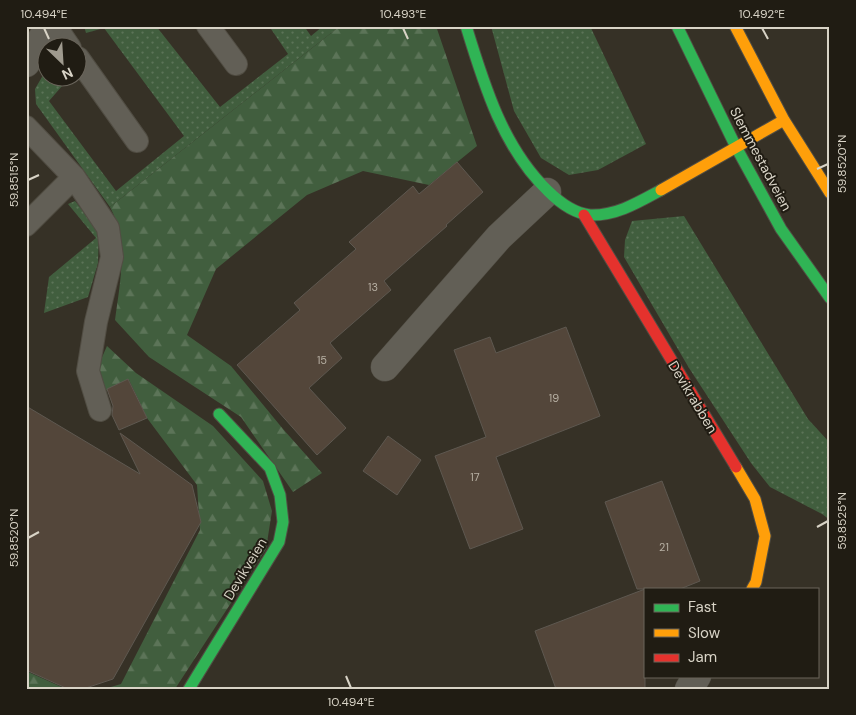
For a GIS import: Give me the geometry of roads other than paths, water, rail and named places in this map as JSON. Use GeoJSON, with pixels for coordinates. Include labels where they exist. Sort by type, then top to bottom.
{"type":"FeatureCollection","features":[{"type":"Feature","properties":{"kind":"street"},"geometry":{"type":"LineString","coordinates":[[26,63],[50,26]]}},
{"type":"Feature","properties":{"kind":"street"},"geometry":{"type":"LineString","coordinates":[[466,26],[504,130],[522,163],[547,192],[564,206],[584,214],[613,212],[637,204],[784,120]]}},
{"type":"Feature","properties":{"kind":"street","name":"Slemmestadveien"},"geometry":{"type":"LineString","coordinates":[[677,26],[736,146],[781,229],[830,298]]}},
{"type":"Feature","properties":{"kind":"street"},"geometry":{"type":"LineString","coordinates":[[735,26],[784,120],[830,193]]}},
{"type":"Feature","properties":{"kind":"street"},"geometry":{"type":"LineString","coordinates":[[385,367],[499,237],[547,192]]}},
{"type":"Feature","properties":{"kind":"street","name":"Devikrabben"},"geometry":{"type":"LineString","coordinates":[[584,214],[755,499],[765,536],[756,582],[753,588]]}},
{"type":"Feature","properties":{"kind":"street","name":"Devikveien"},"geometry":{"type":"LineString","coordinates":[[189,689],[279,542],[283,522],[280,495],[270,468],[218,414]]}},
{"type":"Feature","properties":{"kind":"street"},"geometry":{"type":"LineString","coordinates":[[689,689],[696,678]]}},
{"type":"Feature","properties":{"kind":"lane"},"geometry":{"type":"LineString","coordinates":[[54,26],[63,38]]}},
{"type":"Feature","properties":{"kind":"lane"},"geometry":{"type":"LineString","coordinates":[[208,26],[236,64]]}},
{"type":"Feature","properties":{"kind":"lane"},"geometry":{"type":"LineString","coordinates":[[88,72],[137,141]]}},
{"type":"Feature","properties":{"kind":"lane"},"geometry":{"type":"LineString","coordinates":[[26,127],[74,177],[108,228],[112,257],[96,322],[88,371],[100,410]]}},
{"type":"Feature","properties":{"kind":"lane"},"geometry":{"type":"LineString","coordinates":[[26,225],[74,177]]}}]}
